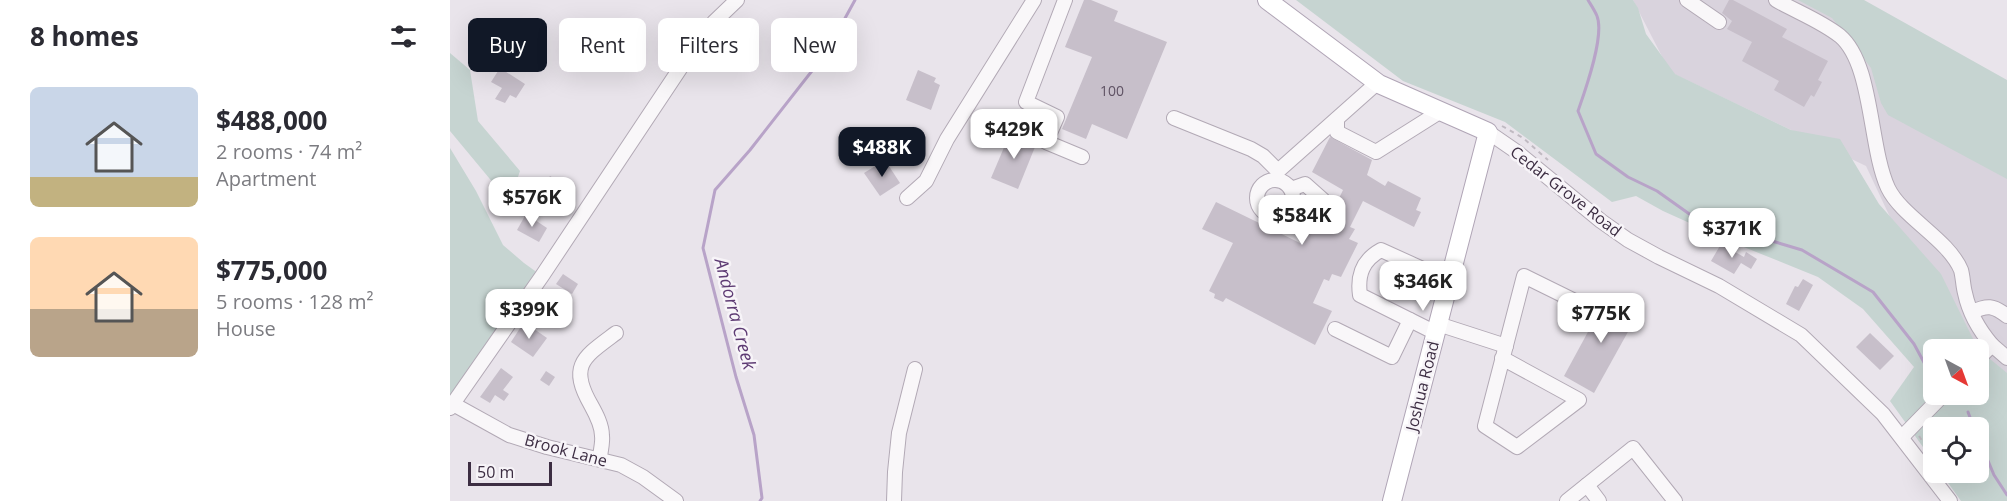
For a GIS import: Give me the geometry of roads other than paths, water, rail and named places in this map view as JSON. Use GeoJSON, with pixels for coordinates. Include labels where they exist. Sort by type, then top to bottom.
{"type":"FeatureCollection","features":[{"type":"Feature","properties":{"kind":"main road","name":"Cedar Grove Road"},"geometry":{"type":"LineString","coordinates":[[1267,0],[1377,83],[1441,111],[1494,129]]}},
{"type":"Feature","properties":{"kind":"main road","name":"Joshua Road"},"geometry":{"type":"LineString","coordinates":[[1392,501],[1449,281],[1494,129]]}},
{"type":"Feature","properties":{"kind":"street"},"geometry":{"type":"LineString","coordinates":[[451,406],[549,266],[699,40],[737,0]]}},
{"type":"Feature","properties":{"kind":"street"},"geometry":{"type":"LineString","coordinates":[[907,198],[926,181],[947,139],[1034,0]]}},
{"type":"Feature","properties":{"kind":"street"},"geometry":{"type":"LineString","coordinates":[[1065,0],[1026,102],[1057,117],[1047,142],[1082,157]]}},
{"type":"Feature","properties":{"kind":"street"},"geometry":{"type":"LineString","coordinates":[[1687,0],[1719,22]]}},
{"type":"Feature","properties":{"kind":"street"},"geometry":{"type":"LineString","coordinates":[[1776,0],[1828,28],[1842,38],[1854,54],[1863,80],[1872,128],[1888,188],[1896,200],[1945,247],[1960,270],[1967,301],[1985,338],[2007,358]]}},
{"type":"Feature","properties":{"kind":"street"},"geometry":{"type":"LineString","coordinates":[[1173,118],[1263,156],[1277,176],[1282,182],[1291,189],[1293,200],[1288,210],[1279,216],[1268,215],[1260,207],[1259,191],[1266,183],[1277,176],[1377,83]]}},
{"type":"Feature","properties":{"kind":"street"},"geometry":{"type":"LineString","coordinates":[[1337,119],[1337,132],[1376,152],[1441,111]]}},
{"type":"Feature","properties":{"kind":"street","name":"Cedar Grove Road"},"geometry":{"type":"LineString","coordinates":[[1494,129],[1517,152],[1601,221],[1628,240],[1719,286],[1801,335],[1883,414],[1950,501]]}},
{"type":"Feature","properties":{"kind":"street"},"geometry":{"type":"LineString","coordinates":[[1291,189],[1305,184],[1323,200]]}},
{"type":"Feature","properties":{"kind":"street"},"geometry":{"type":"LineString","coordinates":[[1449,281],[1381,250],[1364,263],[1358,284],[1360,295],[1410,320],[1504,352],[1579,400],[1518,447],[1485,426],[1504,352],[1524,276],[1591,309]]}},
{"type":"Feature","properties":{"kind":"street"},"geometry":{"type":"LineString","coordinates":[[1972,312],[1984,306],[1998,309],[2007,316]]}},
{"type":"Feature","properties":{"kind":"street"},"geometry":{"type":"LineString","coordinates":[[1335,329],[1392,357],[1410,320]]}},
{"type":"Feature","properties":{"kind":"street"},"geometry":{"type":"LineString","coordinates":[[600,459],[602,436],[597,414],[583,391],[579,375],[582,364],[616,333]]}},
{"type":"Feature","properties":{"kind":"street"},"geometry":{"type":"LineString","coordinates":[[1989,348],[1992,345]]}},
{"type":"Feature","properties":{"kind":"street"},"geometry":{"type":"LineString","coordinates":[[894,501],[898,433],[915,369]]}},
{"type":"Feature","properties":{"kind":"street"},"geometry":{"type":"LineString","coordinates":[[1902,437],[1933,405]]}},
{"type":"Feature","properties":{"kind":"street","name":"Brook Lane"},"geometry":{"type":"LineString","coordinates":[[451,406],[509,435],[621,465],[643,477],[676,501]]}},
{"type":"Feature","properties":{"kind":"street"},"geometry":{"type":"LineString","coordinates":[[1567,501],[1633,448],[1675,501]]}},
{"type":"Feature","properties":{"kind":"street"},"geometry":{"type":"LineString","coordinates":[[1587,485],[1599,501]]}},
{"type":"Feature","properties":{"kind":"waterway","name":"Andorra Creek"},"geometry":{"type":"LineString","coordinates":[[760,501],[762,498],[754,435],[736,377],[703,248],[715,190],[750,150],[826,53],[855,0]]}},
{"type":"Feature","properties":{"kind":"waterway"},"geometry":{"type":"LineString","coordinates":[[1588,0],[1599,25],[1593,64],[1578,111],[1596,154],[1628,177],[1657,191],[1695,218],[1802,250],[1873,292],[1914,344],[1923,361]]}},
{"type":"Feature","properties":{"kind":"waterway"},"geometry":{"type":"LineString","coordinates":[[1968,412],[1970,417]]}},
{"type":"Feature","properties":{"kind":"waterway"},"geometry":{"type":"LineString","coordinates":[[1989,463],[2007,495]]}}]}
